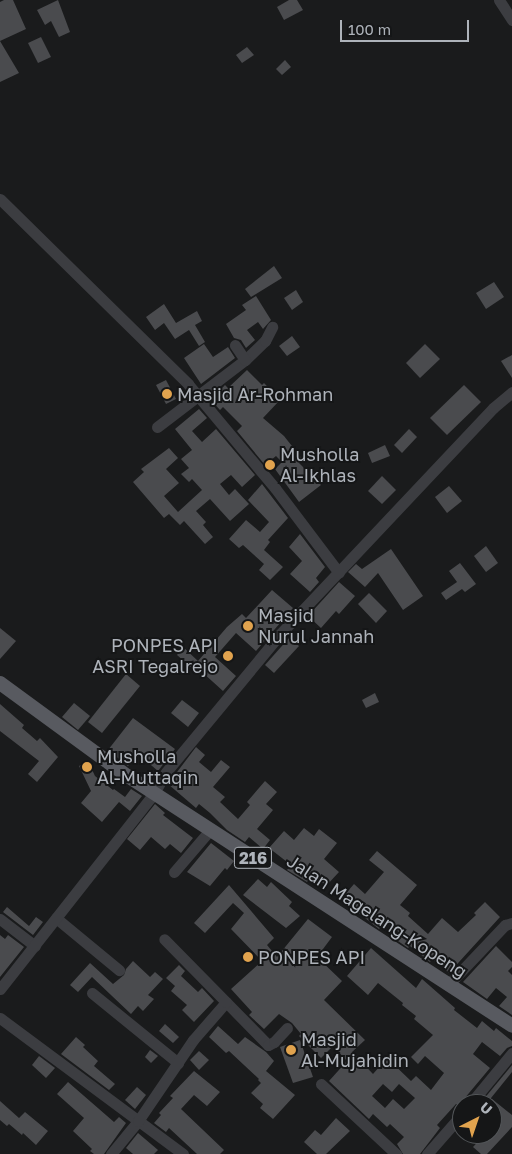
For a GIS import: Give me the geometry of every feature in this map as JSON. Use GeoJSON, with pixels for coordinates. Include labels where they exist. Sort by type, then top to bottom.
{"type":"FeatureCollection","features":[{"type":"Feature","properties":{"kind":"main road","name":"Jalan Magelang-Kopeng"},"geometry":{"type":"LineString","coordinates":[[0,683],[154,793],[512,1026]]}},
{"type":"Feature","properties":{"kind":"street"},"geometry":{"type":"LineString","coordinates":[[499,0],[512,20]]}},
{"type":"Feature","properties":{"kind":"street"},"geometry":{"type":"LineString","coordinates":[[0,199],[198,396],[275,488],[339,573]]}},
{"type":"Feature","properties":{"kind":"street"},"geometry":{"type":"LineString","coordinates":[[157,427],[245,360],[265,341],[272,327]]}},
{"type":"Feature","properties":{"kind":"street"},"geometry":{"type":"LineString","coordinates":[[235,345],[245,360]]}},
{"type":"Feature","properties":{"kind":"street"},"geometry":{"type":"LineString","coordinates":[[0,989],[154,793],[166,772],[280,634],[493,408],[512,392]]}},
{"type":"Feature","properties":{"kind":"street"},"geometry":{"type":"LineString","coordinates":[[174,872],[210,830]]}},
{"type":"Feature","properties":{"kind":"street"},"geometry":{"type":"LineString","coordinates":[[56,918],[119,970]]}},
{"type":"Feature","properties":{"kind":"street"},"geometry":{"type":"LineString","coordinates":[[0,919],[35,946]]}},
{"type":"Feature","properties":{"kind":"street"},"geometry":{"type":"LineString","coordinates":[[448,985],[505,925],[512,923]]}},
{"type":"Feature","properties":{"kind":"street"},"geometry":{"type":"LineString","coordinates":[[164,939],[268,1045],[274,1042],[287,1028]]}},
{"type":"Feature","properties":{"kind":"street"},"geometry":{"type":"LineString","coordinates":[[92,993],[178,1063]]}},
{"type":"Feature","properties":{"kind":"street"},"geometry":{"type":"LineString","coordinates":[[112,1154],[138,1121],[193,1040],[226,1002]]}},
{"type":"Feature","properties":{"kind":"street"},"geometry":{"type":"LineString","coordinates":[[0,1018],[183,1154]]}},
{"type":"Feature","properties":{"kind":"street"},"geometry":{"type":"LineString","coordinates":[[478,1094],[512,1053]]}},
{"type":"Feature","properties":{"kind":"street"},"geometry":{"type":"LineString","coordinates":[[321,1084],[396,1154]]}},
{"type":"Feature","properties":{"kind":"street"},"geometry":{"type":"LineString","coordinates":[[427,1154],[452,1125]]}},
{"type":"Feature","properties":{"kind":"building"},"geometry":{"type":"Polygon","coordinates":[[[13,0],[26,29],[0,41],[0,2],[13,0]]]}},
{"type":"Feature","properties":{"kind":"building"},"geometry":{"type":"Polygon","coordinates":[[[58,0],[70,32],[59,37],[51,21],[45,25],[37,10],[58,0]]]}},
{"type":"Feature","properties":{"kind":"building"},"geometry":{"type":"Polygon","coordinates":[[[289,0],[297,0],[303,10],[284,20],[277,7],[289,0]]]}},
{"type":"Feature","properties":{"kind":"building"},"geometry":{"type":"Polygon","coordinates":[[[41,37],[51,57],[38,63],[28,43],[41,37]]]}},
{"type":"Feature","properties":{"kind":"building"},"geometry":{"type":"Polygon","coordinates":[[[0,41],[19,73],[0,82],[0,41]]]}},
{"type":"Feature","properties":{"kind":"building"},"geometry":{"type":"Polygon","coordinates":[[[247,47],[254,55],[242,63],[236,55],[247,47]]]}},
{"type":"Feature","properties":{"kind":"building"},"geometry":{"type":"Polygon","coordinates":[[[285,60],[291,67],[282,75],[276,69],[285,60]]]}},
{"type":"Feature","properties":{"kind":"building"},"geometry":{"type":"Polygon","coordinates":[[[274,266],[282,278],[251,297],[245,289],[274,266]]]}},
{"type":"Feature","properties":{"kind":"building"},"geometry":{"type":"Polygon","coordinates":[[[494,282],[504,297],[486,309],[476,293],[494,282]]]}},
{"type":"Feature","properties":{"kind":"building"},"geometry":{"type":"Polygon","coordinates":[[[296,290],[303,302],[292,310],[284,298],[296,290]]]}},
{"type":"Feature","properties":{"kind":"building"},"geometry":{"type":"Polygon","coordinates":[[[256,296],[271,320],[263,329],[258,322],[247,330],[255,340],[246,348],[241,340],[234,338],[226,324],[246,310],[242,305],[256,296]]]}},
{"type":"Feature","properties":{"kind":"building"},"geometry":{"type":"Polygon","coordinates":[[[164,304],[176,323],[197,311],[202,321],[195,325],[205,342],[199,346],[189,330],[175,339],[164,323],[155,330],[146,317],[164,304]]]}},
{"type":"Feature","properties":{"kind":"building"},"geometry":{"type":"Polygon","coordinates":[[[292,336],[300,347],[287,356],[279,346],[292,336]]]}},
{"type":"Feature","properties":{"kind":"building"},"geometry":{"type":"Polygon","coordinates":[[[204,344],[213,357],[228,347],[235,358],[201,384],[184,358],[204,344]]]}},
{"type":"Feature","properties":{"kind":"building"},"geometry":{"type":"Polygon","coordinates":[[[425,344],[440,359],[420,378],[406,363],[425,344]]]}},
{"type":"Feature","properties":{"kind":"building"},"geometry":{"type":"Polygon","coordinates":[[[512,355],[512,378],[501,361],[512,355]]]}},
{"type":"Feature","properties":{"kind":"building"},"geometry":{"type":"Polygon","coordinates":[[[247,370],[262,385],[264,383],[280,400],[263,418],[284,436],[303,460],[299,463],[321,485],[299,502],[275,469],[282,462],[276,456],[265,465],[237,431],[242,426],[223,407],[220,410],[211,400],[225,385],[228,388],[247,370]]]}},
{"type":"Feature","properties":{"kind":"building"},"geometry":{"type":"Polygon","coordinates":[[[166,380],[176,399],[166,404],[156,385],[166,380]]]}},
{"type":"Feature","properties":{"kind":"building"},"geometry":{"type":"Polygon","coordinates":[[[464,385],[481,402],[447,435],[430,418],[464,385]]]}},
{"type":"Feature","properties":{"kind":"building"},"geometry":{"type":"Polygon","coordinates":[[[199,409],[207,418],[192,431],[202,442],[216,429],[255,475],[242,487],[231,475],[220,484],[229,495],[235,489],[249,504],[230,521],[210,499],[196,511],[206,522],[203,525],[213,537],[205,544],[184,521],[180,525],[169,514],[164,518],[133,482],[144,472],[141,469],[169,448],[178,458],[166,469],[179,483],[164,496],[178,512],[202,490],[192,479],[189,482],[181,474],[189,468],[181,459],[192,450],[175,429],[199,409]]]}},
{"type":"Feature","properties":{"kind":"building"},"geometry":{"type":"Polygon","coordinates":[[[409,429],[417,437],[402,453],[394,445],[409,429]]]}},
{"type":"Feature","properties":{"kind":"building"},"geometry":{"type":"Polygon","coordinates":[[[385,445],[390,456],[372,463],[368,453],[385,445]]]}},
{"type":"Feature","properties":{"kind":"building"},"geometry":{"type":"Polygon","coordinates":[[[382,476],[396,490],[382,504],[368,491],[382,476]]]}},
{"type":"Feature","properties":{"kind":"building"},"geometry":{"type":"Polygon","coordinates":[[[262,484],[288,518],[268,540],[270,542],[264,550],[283,567],[270,580],[259,570],[264,564],[243,545],[239,548],[229,539],[246,520],[260,532],[269,522],[248,500],[262,484]]]}},
{"type":"Feature","properties":{"kind":"building"},"geometry":{"type":"Polygon","coordinates":[[[449,486],[462,501],[447,513],[435,497],[449,486]]]}},
{"type":"Feature","properties":{"kind":"building"},"geometry":{"type":"Polygon","coordinates":[[[300,534],[325,567],[316,578],[319,582],[310,592],[290,574],[302,561],[289,547],[300,534]]]}},
{"type":"Feature","properties":{"kind":"building"},"geometry":{"type":"Polygon","coordinates":[[[486,546],[498,563],[486,572],[474,556],[486,546]]]}},
{"type":"Feature","properties":{"kind":"building"},"geometry":{"type":"Polygon","coordinates":[[[391,549],[423,596],[403,610],[378,573],[365,587],[348,572],[356,564],[362,569],[391,549]]]}},
{"type":"Feature","properties":{"kind":"building"},"geometry":{"type":"Polygon","coordinates":[[[460,563],[476,584],[465,592],[462,589],[446,600],[441,593],[457,582],[449,571],[460,563]]]}},
{"type":"Feature","properties":{"kind":"building"},"geometry":{"type":"Polygon","coordinates":[[[339,582],[355,596],[339,614],[336,611],[321,628],[308,616],[339,582]]]}},
{"type":"Feature","properties":{"kind":"building"},"geometry":{"type":"Polygon","coordinates":[[[272,590],[293,608],[256,651],[236,633],[215,657],[236,676],[223,691],[202,672],[200,675],[177,655],[183,647],[198,661],[227,627],[242,614],[246,618],[272,590]]]}},
{"type":"Feature","properties":{"kind":"building"},"geometry":{"type":"Polygon","coordinates":[[[369,593],[387,611],[376,623],[358,604],[369,593]]]}},
{"type":"Feature","properties":{"kind":"building"},"geometry":{"type":"Polygon","coordinates":[[[0,628],[16,641],[0,659],[0,628]]]}},
{"type":"Feature","properties":{"kind":"building"},"geometry":{"type":"Polygon","coordinates":[[[289,638],[299,646],[274,673],[265,665],[289,638]]]}},
{"type":"Feature","properties":{"kind":"building"},"geometry":{"type":"Polygon","coordinates":[[[126,674],[140,686],[102,733],[88,722],[126,674]]]}},
{"type":"Feature","properties":{"kind":"building"},"geometry":{"type":"Polygon","coordinates":[[[375,693],[379,702],[366,708],[362,700],[375,693]]]}},
{"type":"Feature","properties":{"kind":"building"},"geometry":{"type":"Polygon","coordinates":[[[182,700],[199,713],[188,727],[171,713],[182,700]]]}},
{"type":"Feature","properties":{"kind":"building"},"geometry":{"type":"Polygon","coordinates":[[[74,703],[90,716],[78,730],[62,717],[74,703]]]}},
{"type":"Feature","properties":{"kind":"building"},"geometry":{"type":"Polygon","coordinates":[[[0,704],[24,725],[22,728],[37,741],[40,738],[58,757],[37,782],[28,774],[39,761],[0,731],[0,704]]]}},
{"type":"Feature","properties":{"kind":"building"},"geometry":{"type":"Polygon","coordinates":[[[133,718],[175,749],[158,771],[138,754],[128,766],[108,750],[133,718]]]}},
{"type":"Feature","properties":{"kind":"building"},"geometry":{"type":"Polygon","coordinates":[[[196,747],[205,755],[199,762],[211,772],[221,760],[230,767],[213,787],[225,797],[220,802],[238,819],[250,805],[247,802],[265,781],[277,792],[266,804],[273,810],[257,829],[270,840],[263,849],[249,837],[245,842],[227,830],[199,804],[196,808],[168,784],[196,747]]]}},
{"type":"Feature","properties":{"kind":"building"},"geometry":{"type":"Polygon","coordinates":[[[88,761],[95,776],[113,790],[125,797],[131,789],[142,796],[130,811],[119,802],[102,822],[81,803],[91,791],[79,766],[88,761]]]}},
{"type":"Feature","properties":{"kind":"building"},"geometry":{"type":"Polygon","coordinates":[[[155,804],[165,813],[163,815],[193,838],[181,853],[170,844],[165,849],[151,837],[140,850],[127,839],[155,804]]]}},
{"type":"Feature","properties":{"kind":"building"},"geometry":{"type":"Polygon","coordinates":[[[304,828],[314,836],[319,829],[337,843],[324,859],[339,872],[326,886],[313,874],[307,882],[287,870],[291,865],[269,848],[284,831],[294,840],[304,828]]]}},
{"type":"Feature","properties":{"kind":"building"},"geometry":{"type":"Polygon","coordinates":[[[211,843],[234,861],[227,870],[225,868],[210,886],[187,872],[211,843]]]}},
{"type":"Feature","properties":{"kind":"building"},"geometry":{"type":"Polygon","coordinates":[[[377,851],[417,885],[400,905],[410,913],[408,916],[428,934],[442,918],[458,932],[476,915],[474,913],[485,902],[500,917],[449,973],[432,959],[430,962],[410,946],[408,948],[398,941],[402,935],[386,921],[379,929],[341,899],[354,884],[365,894],[384,872],[369,860],[377,851]]]}},
{"type":"Feature","properties":{"kind":"building"},"geometry":{"type":"Polygon","coordinates":[[[258,879],[267,887],[271,882],[292,902],[289,906],[300,916],[286,928],[243,895],[258,879]]]}},
{"type":"Feature","properties":{"kind":"building"},"geometry":{"type":"Polygon","coordinates":[[[229,885],[274,938],[267,945],[277,957],[308,919],[332,937],[317,957],[342,981],[324,1000],[365,1040],[352,1052],[373,1074],[387,1058],[411,1081],[416,1076],[431,1090],[444,1073],[425,1056],[418,1064],[411,1057],[433,1035],[414,1019],[416,1016],[402,1005],[403,1003],[378,983],[368,995],[347,976],[371,948],[416,988],[422,979],[455,1008],[454,1010],[477,1028],[482,1021],[494,1031],[496,1028],[512,1041],[512,1046],[507,1048],[500,1056],[482,1042],[473,1054],[490,1068],[468,1094],[452,1094],[452,1108],[437,1125],[440,1128],[420,1154],[403,1154],[397,1144],[404,1137],[390,1124],[387,1127],[373,1114],[369,1119],[329,1081],[347,1061],[333,1046],[321,1058],[299,1036],[301,1034],[292,1023],[279,1014],[264,1029],[249,1015],[252,1012],[231,989],[262,961],[231,929],[244,913],[233,903],[205,933],[194,923],[229,885]],[[383,1084],[372,1096],[385,1108],[393,1099],[404,1109],[415,1098],[399,1084],[392,1092],[383,1084]]]}},
{"type":"Feature","properties":{"kind":"building"},"geometry":{"type":"Polygon","coordinates":[[[7,907],[29,926],[36,917],[43,922],[33,935],[3,912],[7,907]]]}},
{"type":"Feature","properties":{"kind":"building"},"geometry":{"type":"Polygon","coordinates":[[[0,935],[5,939],[8,935],[24,947],[0,977],[0,935]]]}},
{"type":"Feature","properties":{"kind":"building"},"geometry":{"type":"Polygon","coordinates":[[[496,946],[512,962],[512,967],[508,971],[512,975],[512,1015],[499,1006],[507,997],[496,988],[487,999],[463,982],[496,946]]]}},
{"type":"Feature","properties":{"kind":"building"},"geometry":{"type":"Polygon","coordinates":[[[133,961],[150,977],[155,972],[163,979],[148,995],[154,999],[143,1011],[138,1006],[131,1014],[92,977],[78,992],[70,985],[90,963],[113,984],[124,975],[126,969],[133,961]]]}},
{"type":"Feature","properties":{"kind":"building"},"geometry":{"type":"Polygon","coordinates":[[[179,965],[185,971],[181,976],[198,992],[202,988],[214,1001],[194,1022],[182,1010],[187,1005],[171,991],[175,986],[166,978],[179,965]]]}},
{"type":"Feature","properties":{"kind":"building"},"geometry":{"type":"Polygon","coordinates":[[[165,1024],[179,1037],[173,1043],[159,1031],[165,1024]]]}},
{"type":"Feature","properties":{"kind":"building"},"geometry":{"type":"Polygon","coordinates":[[[218,1026],[238,1044],[245,1037],[266,1052],[274,1061],[266,1071],[295,1095],[273,1119],[260,1108],[263,1104],[251,1093],[261,1083],[259,1079],[229,1051],[226,1053],[209,1037],[218,1026]]]}},
{"type":"Feature","properties":{"kind":"building"},"geometry":{"type":"Polygon","coordinates":[[[76,1037],[85,1045],[83,1047],[98,1061],[94,1066],[115,1084],[109,1090],[61,1054],[76,1037]]]}},
{"type":"Feature","properties":{"kind":"building"},"geometry":{"type":"Polygon","coordinates":[[[300,1040],[313,1077],[293,1083],[280,1047],[300,1040]]]}},
{"type":"Feature","properties":{"kind":"building"},"geometry":{"type":"Polygon","coordinates":[[[150,1050],[158,1056],[151,1063],[145,1057],[150,1050]]]}},
{"type":"Feature","properties":{"kind":"building"},"geometry":{"type":"Polygon","coordinates":[[[199,1051],[209,1060],[199,1070],[190,1060],[199,1051]]]}},
{"type":"Feature","properties":{"kind":"building"},"geometry":{"type":"Polygon","coordinates":[[[39,1056],[55,1068],[46,1078],[32,1065],[39,1056]]]}},
{"type":"Feature","properties":{"kind":"building"},"geometry":{"type":"Polygon","coordinates":[[[512,1065],[512,1072],[494,1094],[488,1094],[512,1065]]]}},
{"type":"Feature","properties":{"kind":"building"},"geometry":{"type":"Polygon","coordinates":[[[194,1071],[220,1092],[207,1106],[194,1095],[181,1109],[224,1150],[220,1154],[197,1154],[169,1128],[166,1132],[154,1123],[161,1115],[159,1113],[173,1098],[170,1096],[194,1071]]]}},
{"type":"Feature","properties":{"kind":"building"},"geometry":{"type":"Polygon","coordinates":[[[68,1082],[114,1122],[119,1117],[126,1123],[104,1154],[94,1154],[90,1151],[92,1149],[73,1131],[84,1118],[57,1094],[68,1082]]]}},
{"type":"Feature","properties":{"kind":"building"},"geometry":{"type":"Polygon","coordinates":[[[137,1087],[146,1095],[135,1109],[125,1100],[137,1087]]]}},
{"type":"Feature","properties":{"kind":"building"},"geometry":{"type":"Polygon","coordinates":[[[0,1101],[19,1118],[25,1112],[48,1131],[36,1145],[23,1133],[22,1135],[9,1124],[7,1126],[0,1120],[0,1101]]]}},
{"type":"Feature","properties":{"kind":"building"},"geometry":{"type":"Polygon","coordinates":[[[502,1107],[512,1115],[512,1127],[502,1138],[502,1107]]]}},
{"type":"Feature","properties":{"kind":"building"},"geometry":{"type":"Polygon","coordinates":[[[336,1118],[350,1131],[326,1154],[317,1154],[304,1142],[315,1130],[321,1135],[336,1118]]]}},
{"type":"Feature","properties":{"kind":"building"},"geometry":{"type":"Polygon","coordinates":[[[138,1133],[158,1150],[154,1154],[133,1154],[126,1148],[138,1133]]]}},
{"type":"Feature","properties":{"kind":"building"},"geometry":{"type":"Polygon","coordinates":[[[476,1144],[496,1144],[487,1154],[481,1154],[473,1147],[476,1144]]]}},
{"type":"Feature","properties":{"kind":"place","name":"Masjid Ar-Rohman"},"geometry":{"type":"Point","coordinates":[167,394]}},
{"type":"Feature","properties":{"kind":"place","name":"Musholla Al-Ikhlas"},"geometry":{"type":"Point","coordinates":[270,465]}},
{"type":"Feature","properties":{"kind":"place","name":"Masjid Nurul Jannah"},"geometry":{"type":"Point","coordinates":[248,626]}},
{"type":"Feature","properties":{"kind":"place","name":"PONPES API ASRI Tegalrejo"},"geometry":{"type":"Point","coordinates":[228,656]}},
{"type":"Feature","properties":{"kind":"place","name":"Musholla Al-Muttaqin"},"geometry":{"type":"Point","coordinates":[87,767]}},
{"type":"Feature","properties":{"kind":"place","name":"PONPES API"},"geometry":{"type":"Point","coordinates":[248,957]}},
{"type":"Feature","properties":{"kind":"place","name":"Masjid Al-Mujahidin"},"geometry":{"type":"Point","coordinates":[291,1050]}}]}
